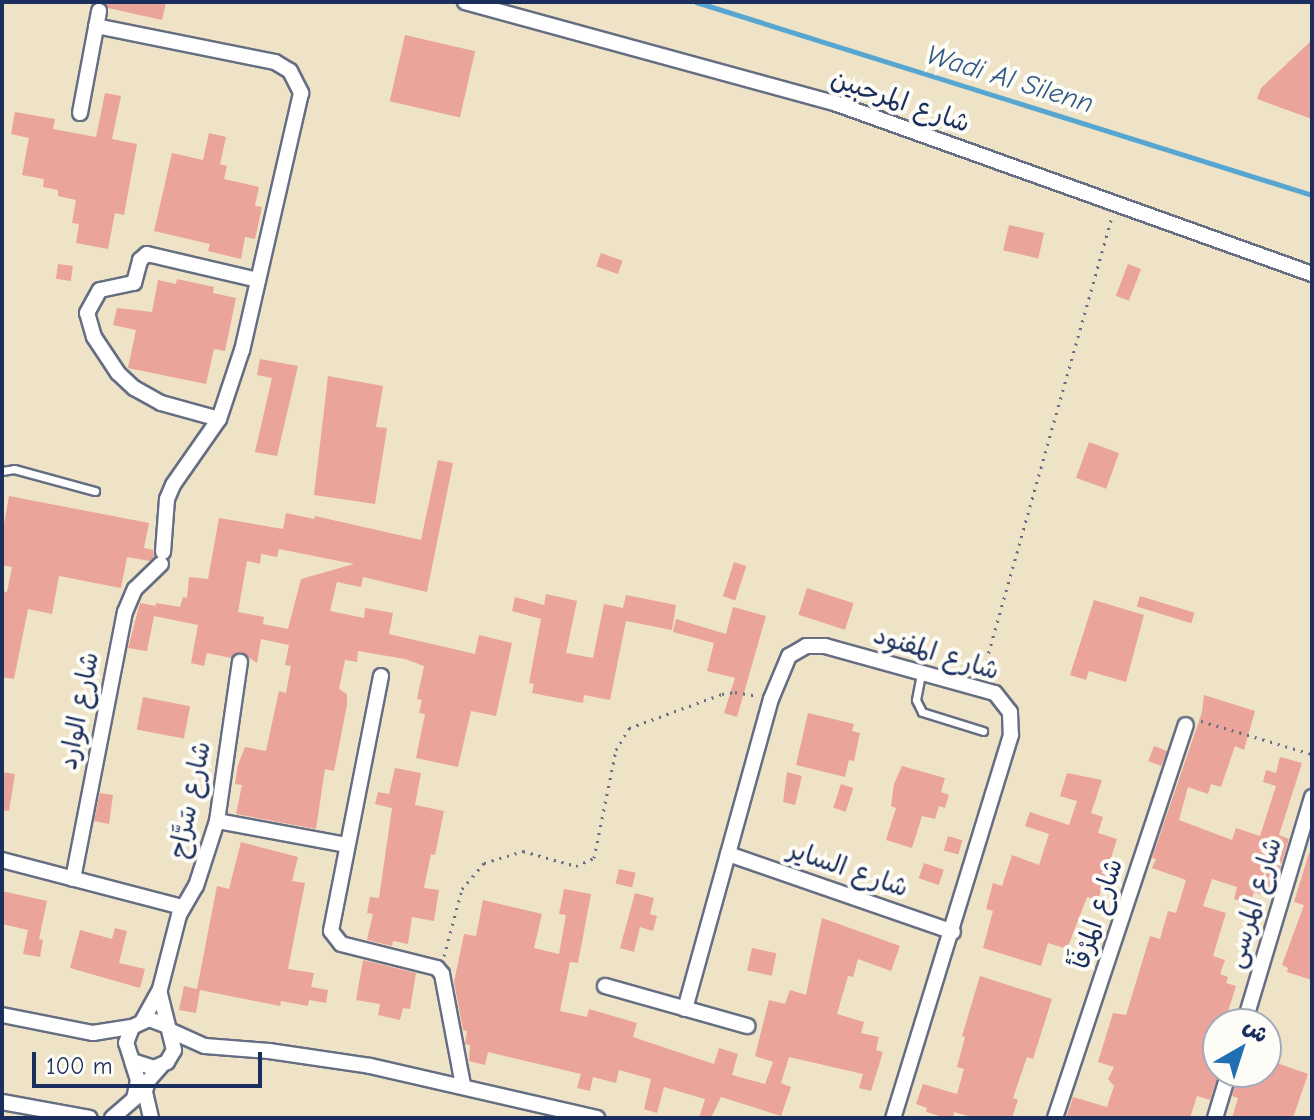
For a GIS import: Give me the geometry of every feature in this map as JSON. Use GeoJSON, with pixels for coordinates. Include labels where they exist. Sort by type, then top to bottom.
{"type":"FeatureCollection","features":[{"type":"Feature","properties":{"kind":"street","name":"شارع المرحبين"},"geometry":{"type":"LineString","coordinates":[[465,2],[837,104],[1312,274]]}},
{"type":"Feature","properties":{"kind":"street"},"geometry":{"type":"LineString","coordinates":[[80,113],[98,19],[275,62],[295,78],[301,93],[299,107],[242,350],[219,419],[161,403],[134,388],[118,373],[94,337],[87,313],[100,290],[134,283],[140,260],[147,254],[258,280]]}},
{"type":"Feature","properties":{"kind":"street","name":"شارع الوارد"},"geometry":{"type":"LineString","coordinates":[[73,879],[125,612],[135,589],[162,558],[167,499],[173,485],[219,419]]}},
{"type":"Feature","properties":{"kind":"street","name":"شارع المفنود"},"geometry":{"type":"LineString","coordinates":[[685,1009],[783,663],[806,646],[825,646],[995,693],[1006,704],[1012,727],[953,932],[893,1118]]}},
{"type":"Feature","properties":{"kind":"street","name":"شارع سَرَّاح"},"geometry":{"type":"LineString","coordinates":[[138,1024],[160,989],[182,907],[196,886],[217,821],[240,662]]}},
{"type":"Feature","properties":{"kind":"street"},"geometry":{"type":"LineString","coordinates":[[381,676],[331,925],[336,941],[431,964],[440,972],[463,1085]]}},
{"type":"Feature","properties":{"kind":"street","name":"شارع المرْفَأ"},"geometry":{"type":"LineString","coordinates":[[1055,1118],[1186,725]]}},
{"type":"Feature","properties":{"kind":"street","name":"شارع المرسى"},"geometry":{"type":"LineString","coordinates":[[1249,1008],[1312,797]]}},
{"type":"Feature","properties":{"kind":"street"},"geometry":{"type":"LineString","coordinates":[[217,821],[346,845]]}},
{"type":"Feature","properties":{"kind":"street","name":"شارع الساير"},"geometry":{"type":"LineString","coordinates":[[728,854],[953,932]]}},
{"type":"Feature","properties":{"kind":"street"},"geometry":{"type":"LineString","coordinates":[[2,860],[182,907]]}},
{"type":"Feature","properties":{"kind":"street"},"geometry":{"type":"LineString","coordinates":[[605,986],[747,1026]]}},
{"type":"Feature","properties":{"kind":"street","name":"شارع سَرَّاح"},"geometry":{"type":"LineString","coordinates":[[160,989],[169,1029]]}},
{"type":"Feature","properties":{"kind":"street"},"geometry":{"type":"LineString","coordinates":[[2,1015],[93,1033],[146,1068],[164,1064],[205,1046]]}},
{"type":"Feature","properties":{"kind":"street"},"geometry":{"type":"LineString","coordinates":[[93,1033],[156,1020],[205,1046],[325,1058],[463,1085],[597,1118]]}},
{"type":"Feature","properties":{"kind":"street"},"geometry":{"type":"LineString","coordinates":[[112,1118],[134,1099],[138,1080],[126,1043],[138,1024]]}},
{"type":"Feature","properties":{"kind":"street"},"geometry":{"type":"LineString","coordinates":[[151,1118],[145,1091],[148,1081],[174,1050],[169,1029]]}},
{"type":"Feature","properties":{"kind":"street"},"geometry":{"type":"LineString","coordinates":[[1215,1118],[1224,1088]]}},
{"type":"Feature","properties":{"kind":"street"},"geometry":{"type":"LineString","coordinates":[[2,1102],[90,1118]]}},
{"type":"Feature","properties":{"kind":"lane"},"geometry":{"type":"LineString","coordinates":[[2,471],[14,469],[95,491]]}},
{"type":"Feature","properties":{"kind":"lane"},"geometry":{"type":"LineString","coordinates":[[921,671],[916,700],[922,712],[983,731]]}},
{"type":"Feature","properties":{"kind":"path"},"geometry":{"type":"LineString","coordinates":[[979,687],[1117,202]]}},
{"type":"Feature","properties":{"kind":"path"},"geometry":{"type":"LineString","coordinates":[[440,972],[462,889],[484,863],[523,851],[576,866],[594,858],[616,750],[629,728],[722,694],[735,692],[771,699]]}},
{"type":"Feature","properties":{"kind":"path"},"geometry":{"type":"LineString","coordinates":[[1186,725],[1192,720],[1199,720],[1312,754]]}},
{"type":"Feature","properties":{"kind":"building"},"geometry":{"type":"Polygon","coordinates":[[[106,2],[166,2],[162,20],[108,8],[106,2]]]}},
{"type":"Feature","properties":{"kind":"building"},"geometry":{"type":"Polygon","coordinates":[[[405,35],[475,51],[460,117],[390,101],[405,35]]]}},
{"type":"Feature","properties":{"kind":"building"},"geometry":{"type":"Polygon","coordinates":[[[1312,40],[1312,119],[1257,99],[1261,88],[1312,40]]]}},
{"type":"Feature","properties":{"kind":"building"},"geometry":{"type":"Polygon","coordinates":[[[105,93],[121,96],[112,139],[137,144],[124,215],[115,213],[108,249],[76,243],[79,224],[72,223],[76,200],[58,196],[58,190],[43,187],[44,179],[22,175],[29,138],[11,134],[15,112],[55,119],[53,129],[96,137],[105,93]]]}},
{"type":"Feature","properties":{"kind":"building"},"geometry":{"type":"Polygon","coordinates":[[[209,133],[226,137],[220,164],[227,166],[224,179],[259,187],[255,206],[262,207],[255,239],[245,237],[241,259],[208,251],[210,244],[154,231],[172,153],[203,160],[209,133]]]}},
{"type":"Feature","properties":{"kind":"building"},"geometry":{"type":"Polygon","coordinates":[[[1009,225],[1044,233],[1038,258],[1003,250],[1009,225]]]}},
{"type":"Feature","properties":{"kind":"building"},"geometry":{"type":"Polygon","coordinates":[[[601,253],[623,261],[618,274],[596,266],[601,253]]]}},
{"type":"Feature","properties":{"kind":"building"},"geometry":{"type":"Polygon","coordinates":[[[58,264],[73,266],[71,281],[56,279],[58,264]]]}},
{"type":"Feature","properties":{"kind":"building"},"geometry":{"type":"Polygon","coordinates":[[[1128,264],[1141,269],[1129,301],[1116,296],[1128,264]]]}},
{"type":"Feature","properties":{"kind":"building"},"geometry":{"type":"Polygon","coordinates":[[[177,279],[214,287],[213,293],[236,298],[225,351],[214,349],[206,384],[128,368],[136,330],[113,325],[117,308],[152,312],[158,280],[176,284],[177,279]]]}},
{"type":"Feature","properties":{"kind":"building"},"geometry":{"type":"Polygon","coordinates":[[[260,359],[298,366],[277,456],[255,452],[272,378],[257,375],[260,359]]]}},
{"type":"Feature","properties":{"kind":"building"},"geometry":{"type":"Polygon","coordinates":[[[328,376],[383,386],[376,427],[387,428],[375,504],[314,495],[328,376]]]}},
{"type":"Feature","properties":{"kind":"building"},"geometry":{"type":"Polygon","coordinates":[[[1089,442],[1119,453],[1106,489],[1076,478],[1089,442]]]}},
{"type":"Feature","properties":{"kind":"building"},"geometry":{"type":"Polygon","coordinates":[[[438,460],[453,463],[427,592],[363,577],[361,587],[337,582],[330,611],[364,618],[365,608],[393,613],[389,634],[475,654],[479,635],[512,643],[496,716],[471,711],[458,767],[416,758],[425,714],[419,713],[422,700],[417,699],[424,666],[405,659],[358,651],[357,662],[345,660],[339,689],[347,694],[347,705],[334,771],[325,769],[316,829],[236,814],[242,785],[235,784],[238,765],[245,747],[266,751],[279,691],[286,693],[291,666],[285,665],[289,645],[261,639],[257,663],[241,652],[231,658],[207,653],[204,666],[191,663],[198,625],[154,616],[147,651],[128,648],[140,603],[180,607],[183,597],[187,598],[189,577],[208,579],[219,518],[283,529],[286,513],[314,519],[315,516],[421,540],[438,460]],[[279,549],[277,557],[261,554],[260,564],[247,561],[238,612],[264,617],[263,624],[288,629],[301,579],[354,564],[279,549]]]}},
{"type":"Feature","properties":{"kind":"building"},"geometry":{"type":"Polygon","coordinates":[[[9,496],[149,523],[144,548],[153,550],[154,557],[150,561],[127,557],[121,588],[59,576],[52,614],[28,609],[14,679],[2,677],[2,591],[7,592],[12,567],[2,565],[2,535],[9,496]]]}},
{"type":"Feature","properties":{"kind":"building"},"geometry":{"type":"Polygon","coordinates":[[[734,562],[746,566],[735,600],[723,596],[734,562]]]}},
{"type":"Feature","properties":{"kind":"building"},"geometry":{"type":"Polygon","coordinates":[[[807,588],[854,603],[845,630],[798,615],[807,588]]]}},
{"type":"Feature","properties":{"kind":"building"},"geometry":{"type":"Polygon","coordinates":[[[546,594],[577,601],[566,653],[593,658],[604,604],[623,608],[626,595],[676,605],[672,630],[626,621],[610,700],[584,695],[583,703],[532,693],[534,684],[529,683],[541,619],[512,611],[515,597],[544,605],[546,594]]]}},
{"type":"Feature","properties":{"kind":"building"},"geometry":{"type":"Polygon","coordinates":[[[1140,596],[1195,613],[1191,623],[1137,607],[1140,596]]]}},
{"type":"Feature","properties":{"kind":"building"},"geometry":{"type":"Polygon","coordinates":[[[1094,600],[1144,615],[1126,682],[1089,671],[1086,680],[1070,675],[1094,600]]]}},
{"type":"Feature","properties":{"kind":"building"},"geometry":{"type":"Polygon","coordinates":[[[733,607],[766,616],[737,717],[724,713],[735,678],[707,671],[714,643],[673,632],[676,619],[726,634],[733,607]]]}},
{"type":"Feature","properties":{"kind":"building"},"geometry":{"type":"Polygon","coordinates":[[[1204,695],[1255,711],[1244,750],[1235,746],[1221,787],[1211,784],[1208,794],[1188,787],[1179,820],[1232,840],[1236,828],[1260,836],[1276,786],[1263,782],[1266,770],[1276,773],[1280,757],[1302,763],[1279,835],[1289,839],[1271,898],[1254,892],[1250,904],[1234,899],[1237,887],[1212,879],[1203,906],[1226,913],[1213,956],[1225,960],[1220,974],[1228,977],[1226,983],[1236,986],[1229,1008],[1202,1008],[1202,1088],[1214,1088],[1210,1100],[1197,1096],[1190,1118],[1066,1118],[1073,1097],[1107,1107],[1114,1086],[1108,1079],[1114,1067],[1098,1062],[1113,1013],[1126,1015],[1150,936],[1160,939],[1168,911],[1176,913],[1186,880],[1152,868],[1156,859],[1152,858],[1202,712],[1204,695]]]}},
{"type":"Feature","properties":{"kind":"building"},"geometry":{"type":"Polygon","coordinates":[[[143,697],[190,706],[184,739],[137,729],[143,697]]]}},
{"type":"Feature","properties":{"kind":"building"},"geometry":{"type":"Polygon","coordinates":[[[808,713],[854,724],[852,731],[860,733],[854,761],[849,760],[845,777],[796,765],[808,713]]]}},
{"type":"Feature","properties":{"kind":"building"},"geometry":{"type":"Polygon","coordinates":[[[1154,746],[1167,751],[1161,766],[1148,761],[1154,746]]]}},
{"type":"Feature","properties":{"kind":"building"},"geometry":{"type":"Polygon","coordinates":[[[902,766],[945,778],[941,792],[949,795],[945,808],[939,806],[935,819],[922,816],[912,848],[886,840],[896,808],[891,806],[894,784],[902,766]]]}},
{"type":"Feature","properties":{"kind":"building"},"geometry":{"type":"Polygon","coordinates":[[[395,768],[421,773],[415,805],[444,811],[424,888],[439,890],[434,921],[412,917],[408,944],[393,941],[392,946],[367,940],[373,914],[367,913],[370,897],[379,898],[392,808],[375,804],[378,792],[389,794],[395,768]]]}},
{"type":"Feature","properties":{"kind":"building"},"geometry":{"type":"Polygon","coordinates":[[[2,772],[15,774],[9,811],[2,810],[2,772]]]}},
{"type":"Feature","properties":{"kind":"building"},"geometry":{"type":"Polygon","coordinates":[[[787,772],[802,776],[795,805],[783,802],[787,772]]]}},
{"type":"Feature","properties":{"kind":"building"},"geometry":{"type":"Polygon","coordinates":[[[1067,773],[1102,780],[1091,813],[1103,817],[1098,833],[1117,839],[1098,900],[1087,897],[1067,949],[1048,943],[1041,966],[983,948],[993,911],[986,909],[993,883],[1002,886],[1012,855],[1039,865],[1049,834],[1025,826],[1030,812],[1069,825],[1077,801],[1060,796],[1067,773]]]}},
{"type":"Feature","properties":{"kind":"building"},"geometry":{"type":"Polygon","coordinates":[[[841,784],[853,788],[846,812],[833,808],[841,784]]]}},
{"type":"Feature","properties":{"kind":"building"},"geometry":{"type":"Polygon","coordinates":[[[100,793],[113,795],[109,824],[94,821],[100,793]]]}},
{"type":"Feature","properties":{"kind":"building"},"geometry":{"type":"Polygon","coordinates":[[[948,836],[962,840],[958,855],[944,850],[948,836]]]}},
{"type":"Feature","properties":{"kind":"building"},"geometry":{"type":"Polygon","coordinates":[[[241,842],[298,857],[292,881],[305,883],[288,969],[314,973],[311,987],[328,990],[326,1003],[309,1000],[308,1006],[281,1001],[280,1006],[200,990],[196,1013],[179,1010],[184,986],[197,989],[217,886],[229,889],[241,842]]]}},
{"type":"Feature","properties":{"kind":"building"},"geometry":{"type":"Polygon","coordinates":[[[1309,853],[1312,854],[1312,980],[1287,972],[1288,968],[1282,965],[1304,905],[1294,902],[1309,853]]]}},
{"type":"Feature","properties":{"kind":"building"},"geometry":{"type":"Polygon","coordinates":[[[924,863],[944,870],[939,885],[919,878],[924,863]]]}},
{"type":"Feature","properties":{"kind":"building"},"geometry":{"type":"Polygon","coordinates":[[[619,869],[636,873],[632,887],[616,884],[619,869]]]}},
{"type":"Feature","properties":{"kind":"building"},"geometry":{"type":"Polygon","coordinates":[[[564,889],[591,894],[578,963],[570,962],[560,1011],[587,1017],[589,1009],[637,1023],[633,1037],[714,1064],[719,1048],[738,1054],[732,1075],[765,1084],[773,1062],[755,1056],[769,1000],[785,1004],[790,990],[806,995],[822,918],[900,946],[891,971],[858,959],[853,977],[848,976],[837,1014],[864,1022],[861,1033],[879,1037],[876,1050],[883,1052],[871,1091],[859,1088],[863,1074],[789,1057],[781,1083],[791,1087],[781,1116],[721,1097],[711,1118],[699,1118],[705,1099],[664,1087],[657,1113],[644,1109],[651,1079],[619,1070],[616,1083],[593,1077],[590,1091],[577,1088],[581,1074],[488,1052],[485,1065],[469,1061],[470,1045],[465,1044],[467,1031],[463,1030],[454,982],[464,934],[476,936],[483,900],[542,914],[534,948],[559,954],[566,915],[559,914],[564,889]]]}},
{"type":"Feature","properties":{"kind":"building"},"geometry":{"type":"Polygon","coordinates":[[[2,891],[47,901],[39,939],[43,940],[40,957],[23,954],[28,930],[2,924],[2,891]]]}},
{"type":"Feature","properties":{"kind":"building"},"geometry":{"type":"Polygon","coordinates":[[[635,893],[654,898],[650,914],[657,916],[653,931],[640,927],[634,952],[620,948],[635,893]]]}},
{"type":"Feature","properties":{"kind":"building"},"geometry":{"type":"Polygon","coordinates":[[[115,928],[127,931],[119,963],[145,969],[140,988],[70,968],[80,930],[112,939],[115,928]]]}},
{"type":"Feature","properties":{"kind":"building"},"geometry":{"type":"Polygon","coordinates":[[[752,948],[776,953],[772,976],[747,970],[752,948]]]}},
{"type":"Feature","properties":{"kind":"building"},"geometry":{"type":"Polygon","coordinates":[[[363,960],[416,973],[410,1009],[403,1008],[400,1020],[378,1015],[380,1004],[356,1000],[363,960]]]}},
{"type":"Feature","properties":{"kind":"building"},"geometry":{"type":"Polygon","coordinates":[[[980,976],[1052,999],[1033,1059],[1027,1057],[1013,1098],[1018,1100],[1012,1118],[975,1118],[954,1112],[953,1118],[947,1118],[926,1112],[927,1108],[916,1104],[923,1084],[957,1094],[964,1069],[957,1067],[965,1037],[962,1036],[980,976]]]}},
{"type":"Feature","properties":{"kind":"building"},"geometry":{"type":"Polygon","coordinates":[[[1282,1065],[1308,1074],[1293,1118],[1232,1118],[1238,1098],[1232,1096],[1234,1088],[1282,1088],[1282,1065]]]}},
{"type":"Feature","properties":{"kind":"waterway","name":"Wadi Al Silenn"},"geometry":{"type":"LineString","coordinates":[[696,2],[1312,195]]}}]}
